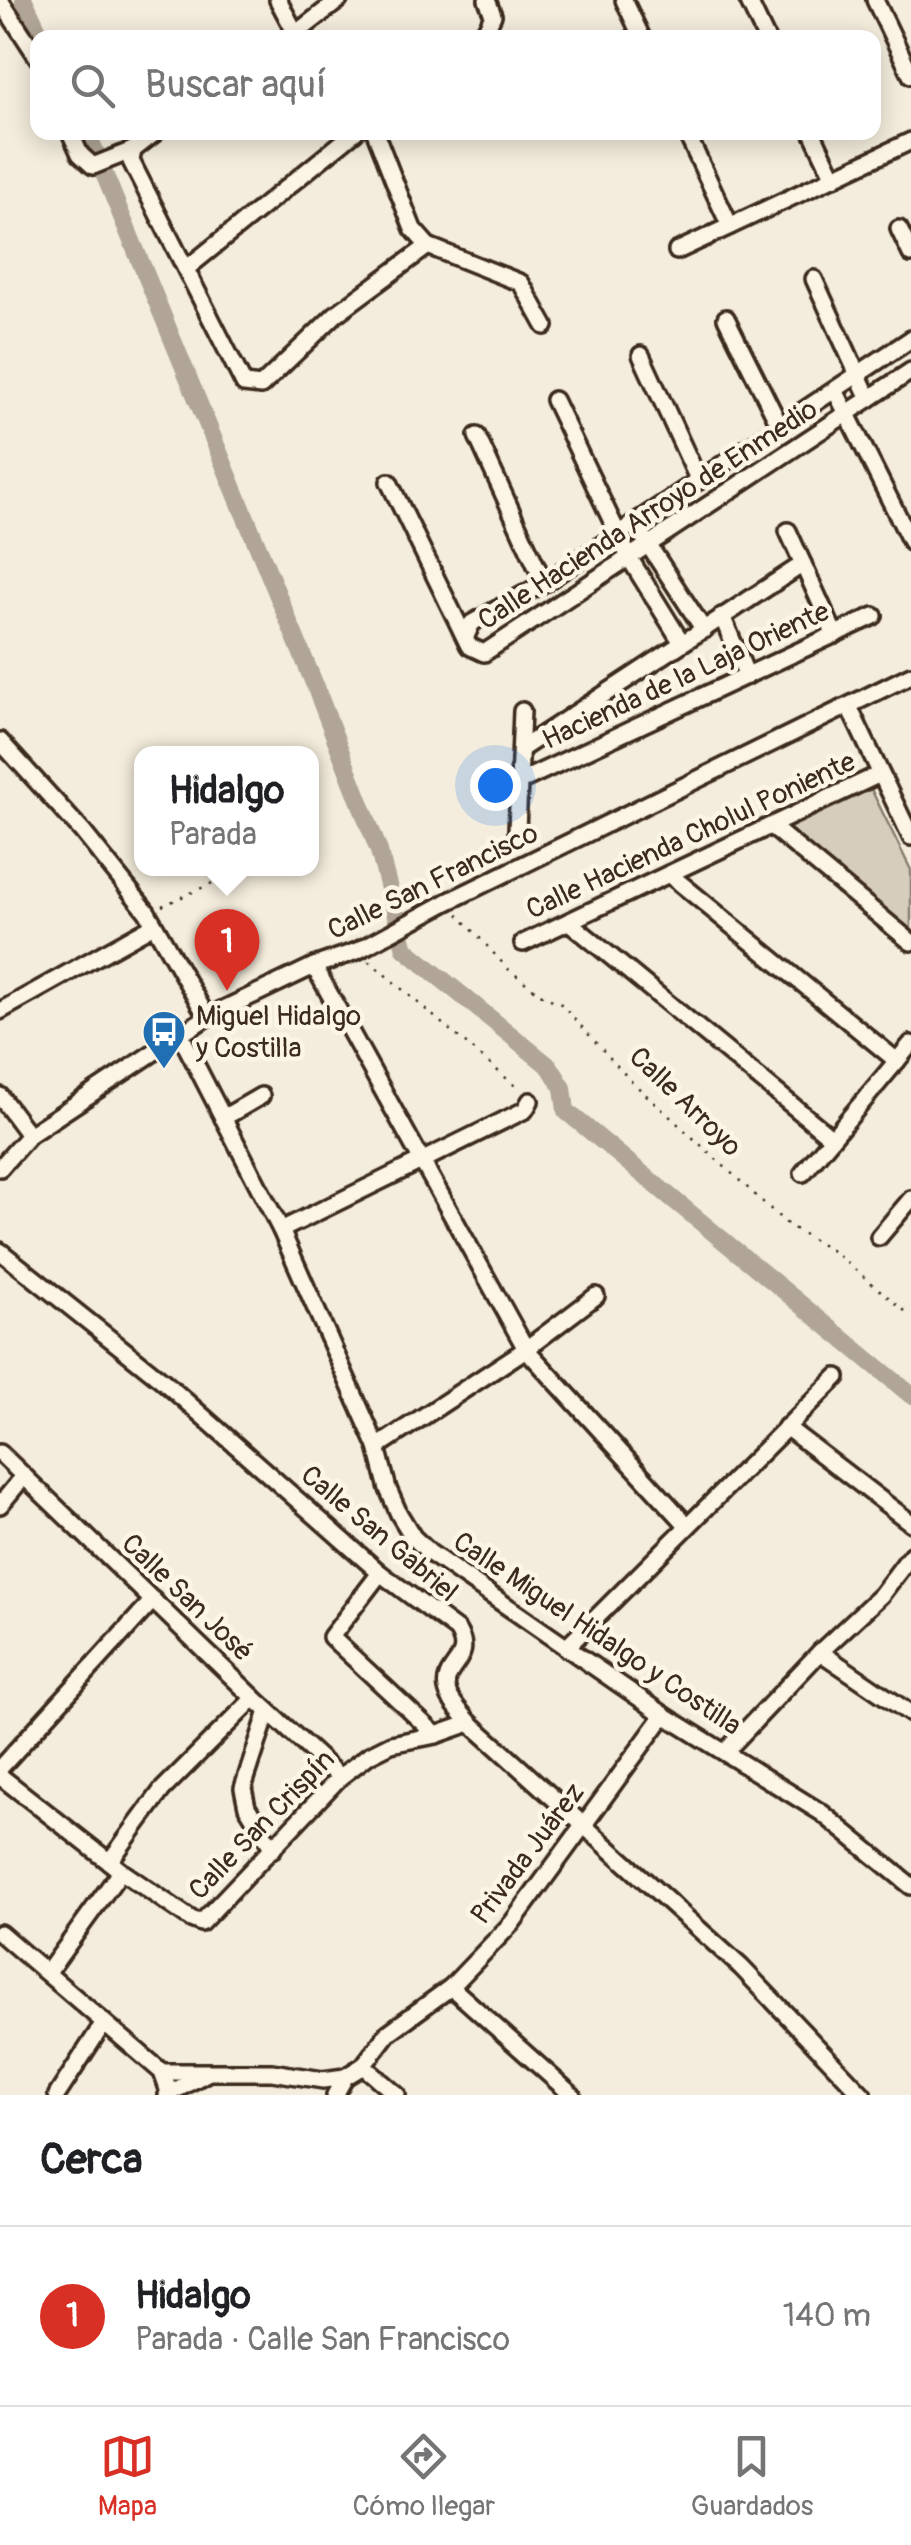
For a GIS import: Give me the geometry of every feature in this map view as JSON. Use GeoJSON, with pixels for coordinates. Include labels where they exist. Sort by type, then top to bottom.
{"type":"FeatureCollection","features":[{"type":"Feature","properties":{"kind":"street"},"geometry":{"type":"LineString","coordinates":[[0,0],[30,46]]}},
{"type":"Feature","properties":{"kind":"street"},"geometry":{"type":"LineString","coordinates":[[278,0],[290,30]]}},
{"type":"Feature","properties":{"kind":"street"},"geometry":{"type":"LineString","coordinates":[[301,30],[339,0]]}},
{"type":"Feature","properties":{"kind":"street"},"geometry":{"type":"LineString","coordinates":[[486,30],[493,15],[487,0]]}},
{"type":"Feature","properties":{"kind":"street"},"geometry":{"type":"LineString","coordinates":[[624,0],[638,30]]}},
{"type":"Feature","properties":{"kind":"street"},"geometry":{"type":"LineString","coordinates":[[748,0],[762,30]]}},
{"type":"Feature","properties":{"kind":"street"},"geometry":{"type":"LineString","coordinates":[[876,0],[911,75]]}},
{"type":"Feature","properties":{"kind":"street"},"geometry":{"type":"LineString","coordinates":[[74,140],[80,154],[93,166],[126,154],[145,140]]}},
{"type":"Feature","properties":{"kind":"street"},"geometry":{"type":"LineString","coordinates":[[186,269],[345,140]]}},
{"type":"Feature","properties":{"kind":"street"},"geometry":{"type":"LineString","coordinates":[[378,140],[414,228],[428,246],[521,283],[545,326]]}},
{"type":"Feature","properties":{"kind":"street"},"geometry":{"type":"LineString","coordinates":[[690,140],[730,226]]}},
{"type":"Feature","properties":{"kind":"street"},"geometry":{"type":"LineString","coordinates":[[816,140],[834,178]]}},
{"type":"Feature","properties":{"kind":"street"},"geometry":{"type":"LineString","coordinates":[[677,251],[911,141]]}},
{"type":"Feature","properties":{"kind":"street"},"geometry":{"type":"LineString","coordinates":[[126,154],[244,384],[262,386],[336,314],[428,246]]}},
{"type":"Feature","properties":{"kind":"street"},"geometry":{"type":"LineString","coordinates":[[899,229],[911,254]]}},
{"type":"Feature","properties":{"kind":"street"},"geometry":{"type":"LineString","coordinates":[[814,279],[868,399]]}},
{"type":"Feature","properties":{"kind":"street"},"geometry":{"type":"LineString","coordinates":[[726,318],[780,426]]}},
{"type":"Feature","properties":{"kind":"street","name":"Calle Hacienda Arroyo de Enmedio"},"geometry":{"type":"LineString","coordinates":[[911,339],[620,533],[472,623],[466,629],[470,646],[484,653],[493,649],[911,371]]}},
{"type":"Feature","properties":{"kind":"street"},"geometry":{"type":"LineString","coordinates":[[641,355],[699,481]]}},
{"type":"Feature","properties":{"kind":"street"},"geometry":{"type":"LineString","coordinates":[[835,390],[911,542]]}},
{"type":"Feature","properties":{"kind":"street"},"geometry":{"type":"LineString","coordinates":[[554,400],[630,559],[682,643]]}},
{"type":"Feature","properties":{"kind":"street"},"geometry":{"type":"LineString","coordinates":[[477,436],[544,582]]}},
{"type":"Feature","properties":{"kind":"street"},"geometry":{"type":"LineString","coordinates":[[388,482],[466,636]]}},
{"type":"Feature","properties":{"kind":"street"},"geometry":{"type":"LineString","coordinates":[[634,523],[704,630]]}},
{"type":"Feature","properties":{"kind":"street"},"geometry":{"type":"LineString","coordinates":[[788,531],[834,634]]}},
{"type":"Feature","properties":{"kind":"street"},"geometry":{"type":"LineString","coordinates":[[521,750],[803,564]]}},
{"type":"Feature","properties":{"kind":"street"},"geometry":{"type":"LineString","coordinates":[[722,616],[747,676]]}},
{"type":"Feature","properties":{"kind":"street","name":"Hacienda de la Laja Oriente"},"geometry":{"type":"LineString","coordinates":[[519,782],[874,616]]}},
{"type":"Feature","properties":{"kind":"street","name":"Calle San Francisco"},"geometry":{"type":"LineString","coordinates":[[0,1168],[30,1135],[207,1017],[314,966],[356,951],[447,902],[911,676]]}},
{"type":"Feature","properties":{"kind":"street"},"geometry":{"type":"LineString","coordinates":[[849,708],[911,837]]}},
{"type":"Feature","properties":{"kind":"street"},"geometry":{"type":"LineString","coordinates":[[517,830],[522,711]]}},
{"type":"Feature","properties":{"kind":"street"},"geometry":{"type":"LineString","coordinates":[[0,740],[82,830],[150,919],[207,1017]]}},
{"type":"Feature","properties":{"kind":"street","name":"Calle Hacienda Cholul Poniente"},"geometry":{"type":"LineString","coordinates":[[523,944],[880,774]]}},
{"type":"Feature","properties":{"kind":"street"},"geometry":{"type":"LineString","coordinates":[[771,826],[911,942]]}},
{"type":"Feature","properties":{"kind":"street"},"geometry":{"type":"LineString","coordinates":[[669,874],[897,1060]]}},
{"type":"Feature","properties":{"kind":"street"},"geometry":{"type":"LineString","coordinates":[[0,1011],[150,919]]}},
{"type":"Feature","properties":{"kind":"street"},"geometry":{"type":"LineString","coordinates":[[569,922],[832,1138]]}},
{"type":"Feature","properties":{"kind":"street"},"geometry":{"type":"LineString","coordinates":[[314,966],[526,1350],[687,1525]]}},
{"type":"Feature","properties":{"kind":"street","name":"Calle Miguel Hidalgo y Costilla"},"geometry":{"type":"LineString","coordinates":[[180,1034],[281,1230],[378,1447],[388,1489],[413,1538],[664,1715],[822,1813],[911,1886]]}},
{"type":"Feature","properties":{"kind":"street"},"geometry":{"type":"LineString","coordinates":[[803,1173],[911,1044]]}},
{"type":"Feature","properties":{"kind":"street"},"geometry":{"type":"LineString","coordinates":[[0,1096],[30,1135]]}},
{"type":"Feature","properties":{"kind":"street"},"geometry":{"type":"LineString","coordinates":[[223,1118],[262,1096]]}},
{"type":"Feature","properties":{"kind":"street"},"geometry":{"type":"LineString","coordinates":[[281,1230],[525,1110],[530,1100]]}},
{"type":"Feature","properties":{"kind":"street"},"geometry":{"type":"LineString","coordinates":[[879,1237],[911,1199]]}},
{"type":"Feature","properties":{"kind":"street","name":"Calle San Gabriel"},"geometry":{"type":"LineString","coordinates":[[0,1252],[163,1381],[380,1572],[457,1630],[464,1650],[446,1682],[448,1695],[470,1723],[740,1967],[864,2095]]}},
{"type":"Feature","properties":{"kind":"street"},"geometry":{"type":"LineString","coordinates":[[378,1447],[526,1350],[596,1296]]}},
{"type":"Feature","properties":{"kind":"street"},"geometry":{"type":"LineString","coordinates":[[566,1648],[837,1377]]}},
{"type":"Feature","properties":{"kind":"street"},"geometry":{"type":"LineString","coordinates":[[786,1427],[911,1523]]}},
{"type":"Feature","properties":{"kind":"street","name":"Calle San José"},"geometry":{"type":"LineString","coordinates":[[0,1453],[340,1777]]}},
{"type":"Feature","properties":{"kind":"street"},"geometry":{"type":"LineString","coordinates":[[0,1504],[24,1476]]}},
{"type":"Feature","properties":{"kind":"street"},"geometry":{"type":"LineString","coordinates":[[726,1751],[881,1594],[911,1555]]}},
{"type":"Feature","properties":{"kind":"street"},"geometry":{"type":"LineString","coordinates":[[380,1572],[331,1636],[436,1734]]}},
{"type":"Feature","properties":{"kind":"street"},"geometry":{"type":"LineString","coordinates":[[116,1866],[0,1772],[153,1600]]}},
{"type":"Feature","properties":{"kind":"street"},"geometry":{"type":"LineString","coordinates":[[820,1652],[911,1714]]}},
{"type":"Feature","properties":{"kind":"street"},"geometry":{"type":"LineString","coordinates":[[48,1972],[162,1790],[254,1698]]}},
{"type":"Feature","properties":{"kind":"street"},"geometry":{"type":"LineString","coordinates":[[268,1711],[243,1788],[247,1806],[273,1848]]}},
{"type":"Feature","properties":{"kind":"street","name":"Privada Juárez"},"geometry":{"type":"LineString","coordinates":[[336,2095],[346,2077],[363,2066],[388,2033],[450,1987],[512,1923],[664,1715]]}},
{"type":"Feature","properties":{"kind":"street","name":"Calle San Crispín"},"geometry":{"type":"LineString","coordinates":[[116,1866],[190,1919],[201,1922],[340,1777],[368,1755],[391,1744],[470,1723]]}},
{"type":"Feature","properties":{"kind":"street"},"geometry":{"type":"LineString","coordinates":[[0,1934],[162,2072],[169,2095],[208,2073]]}},
{"type":"Feature","properties":{"kind":"street"},"geometry":{"type":"LineString","coordinates":[[450,1987],[572,2095]]}},
{"type":"Feature","properties":{"kind":"street"},"geometry":{"type":"LineString","coordinates":[[57,2095],[103,2024]]}},
{"type":"Feature","properties":{"kind":"street"},"geometry":{"type":"LineString","coordinates":[[363,2066],[397,2095]]}},
{"type":"Feature","properties":{"kind":"street"},"geometry":{"type":"LineString","coordinates":[[162,2072],[272,2072],[324,2080],[346,2077]]}},
{"type":"Feature","properties":{"kind":"path"},"geometry":{"type":"LineString","coordinates":[[150,919],[226,876]]}},
{"type":"Feature","properties":{"kind":"path","name":"Calle Arroyo"},"geometry":{"type":"LineString","coordinates":[[447,902],[508,968],[540,994],[561,1004],[631,1081],[788,1225],[834,1252],[911,1316]]}},
{"type":"Feature","properties":{"kind":"path"},"geometry":{"type":"LineString","coordinates":[[356,951],[530,1100]]}},
{"type":"Feature","properties":{"kind":"shaded area"},"geometry":{"type":"Polygon","coordinates":[[[870,787],[911,870],[911,935],[787,830],[793,822],[870,787]]]}},
{"type":"Feature","properties":{"kind":"waterway"},"geometry":{"type":"LineString","coordinates":[[24,0],[38,30]]}},
{"type":"Feature","properties":{"kind":"waterway"},"geometry":{"type":"LineString","coordinates":[[90,140],[314,683],[379,851],[405,949],[550,1067],[563,1088],[566,1111],[911,1395]]}},
{"type":"Feature","properties":{"kind":"place","name":"Hidalgo"},"geometry":{"type":"Point","coordinates":[227,991]}},
{"type":"Feature","properties":{"kind":"place","name":"Miguel Hidalgo y Costilla"},"geometry":{"type":"Point","coordinates":[164,1070]}}]}
